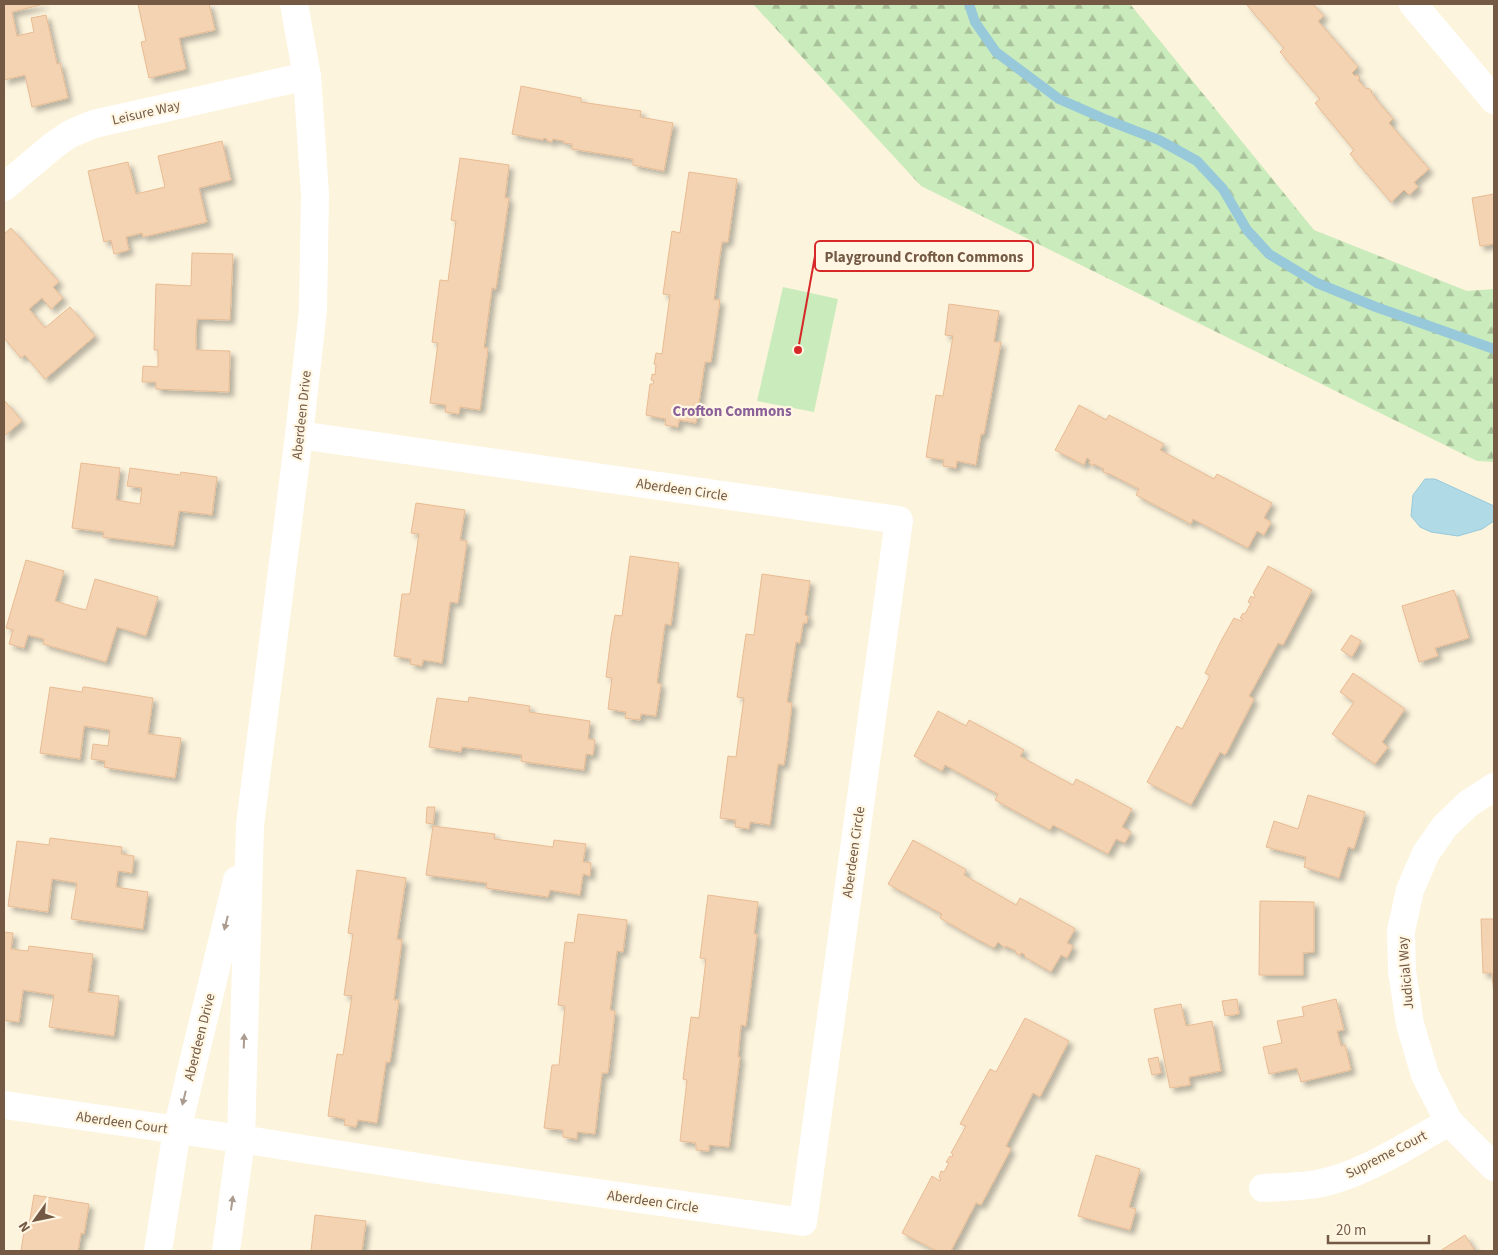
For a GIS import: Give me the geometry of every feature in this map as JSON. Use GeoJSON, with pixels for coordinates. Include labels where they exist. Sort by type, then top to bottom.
{"type":"FeatureCollection","features":[{"type":"Feature","properties":{"kind":"street","name":"Aberdeen Drive"},"geometry":{"type":"LineString","coordinates":[[226,1251],[241,1139],[250,825],[299,435],[313,300],[315,194],[307,76],[294,4]]}},
{"type":"Feature","properties":{"kind":"street"},"geometry":{"type":"LineString","coordinates":[[1412,4],[1494,100]]}},
{"type":"Feature","properties":{"kind":"street","name":"Leisure Way"},"geometry":{"type":"LineString","coordinates":[[4,187],[54,145],[70,134],[94,124],[307,76]]}},
{"type":"Feature","properties":{"kind":"street","name":"Aberdeen Circle"},"geometry":{"type":"LineString","coordinates":[[241,1139],[456,1173],[803,1222],[899,520],[299,435]]}},
{"type":"Feature","properties":{"kind":"street","name":"Judicial Way"},"geometry":{"type":"LineString","coordinates":[[1494,787],[1468,804],[1445,826],[1426,853],[1410,890],[1401,931],[1402,971],[1410,1024],[1426,1075],[1449,1122],[1494,1167]]}},
{"type":"Feature","properties":{"kind":"street","name":"Aberdeen Drive"},"geometry":{"type":"LineString","coordinates":[[158,1251],[177,1130],[250,825]]}},
{"type":"Feature","properties":{"kind":"street","name":"Aberdeen Court"},"geometry":{"type":"LineString","coordinates":[[4,1106],[241,1139]]}},
{"type":"Feature","properties":{"kind":"street","name":"Supreme Court"},"geometry":{"type":"LineString","coordinates":[[1263,1188],[1316,1184],[1344,1176],[1370,1165],[1449,1122]]}},
{"type":"Feature","properties":{"kind":"green space"},"geometry":{"type":"Polygon","coordinates":[[[753,4],[1130,4],[1314,230],[1467,291],[1494,289],[1494,462],[1477,461],[921,186],[753,4]]]}},
{"type":"Feature","properties":{"kind":"green space"},"geometry":{"type":"Polygon","coordinates":[[[783,287],[838,299],[814,412],[757,401],[783,287]]]}},
{"type":"Feature","properties":{"kind":"water"},"geometry":{"type":"Polygon","coordinates":[[[1425,479],[1435,479],[1494,506],[1494,521],[1482,529],[1458,536],[1431,532],[1420,527],[1411,516],[1413,495],[1425,479]]]}},
{"type":"Feature","properties":{"kind":"building"},"geometry":{"type":"Polygon","coordinates":[[[4,4],[44,4],[12,12],[17,36],[34,32],[31,18],[46,15],[57,64],[60,63],[68,98],[32,107],[25,75],[4,80],[4,4]]]}},
{"type":"Feature","properties":{"kind":"building"},"geometry":{"type":"Polygon","coordinates":[[[138,4],[209,4],[215,30],[179,38],[186,69],[149,78],[141,42],[146,41],[138,4]]]}},
{"type":"Feature","properties":{"kind":"building"},"geometry":{"type":"Polygon","coordinates":[[[1246,4],[1313,4],[1324,16],[1318,21],[1358,67],[1352,73],[1360,78],[1358,80],[1366,89],[1368,88],[1372,91],[1375,98],[1393,119],[1389,123],[1429,169],[1414,182],[1418,187],[1409,195],[1404,190],[1391,202],[1350,154],[1354,150],[1315,103],[1320,99],[1280,52],[1284,48],[1246,4]]]}},
{"type":"Feature","properties":{"kind":"building"},"geometry":{"type":"Polygon","coordinates":[[[521,86],[581,98],[581,102],[641,111],[640,117],[673,123],[664,171],[633,165],[633,159],[572,149],[572,144],[564,143],[564,141],[553,139],[552,142],[544,138],[543,140],[512,134],[521,86]]]}},
{"type":"Feature","properties":{"kind":"building"},"geometry":{"type":"Polygon","coordinates":[[[222,141],[231,180],[199,188],[207,222],[143,237],[142,233],[126,237],[129,250],[114,254],[111,240],[104,242],[88,171],[128,162],[136,194],[165,187],[158,156],[222,141]]]}},
{"type":"Feature","properties":{"kind":"building"},"geometry":{"type":"Polygon","coordinates":[[[460,158],[509,165],[505,198],[509,198],[496,289],[492,288],[484,348],[488,348],[480,410],[460,407],[459,414],[445,412],[446,405],[430,403],[438,343],[432,342],[440,280],[448,281],[456,221],[451,220],[460,158]]]}},
{"type":"Feature","properties":{"kind":"building"},"geometry":{"type":"Polygon","coordinates":[[[689,172],[737,179],[728,242],[722,242],[718,269],[714,300],[720,300],[711,362],[705,362],[696,423],[679,420],[678,427],[665,425],[666,419],[646,415],[650,384],[653,384],[654,381],[651,380],[652,374],[655,375],[656,353],[662,354],[670,295],[663,294],[672,231],[680,233],[689,172]]]}},
{"type":"Feature","properties":{"kind":"building"},"geometry":{"type":"Polygon","coordinates":[[[1494,194],[1494,244],[1480,246],[1472,198],[1494,194]]]}},
{"type":"Feature","properties":{"kind":"building"},"geometry":{"type":"Polygon","coordinates":[[[11,228],[59,282],[53,287],[63,298],[51,309],[42,298],[29,309],[45,328],[70,307],[95,336],[45,379],[25,355],[21,358],[4,338],[4,234],[11,228]]]}},
{"type":"Feature","properties":{"kind":"building"},"geometry":{"type":"Polygon","coordinates":[[[192,253],[233,254],[230,320],[197,319],[196,332],[196,350],[230,351],[229,392],[156,389],[156,382],[142,382],[143,366],[158,367],[158,350],[154,350],[156,284],[191,286],[192,253]]]}},
{"type":"Feature","properties":{"kind":"building"},"geometry":{"type":"Polygon","coordinates":[[[949,304],[999,311],[994,342],[1001,342],[984,434],[981,434],[976,465],[957,461],[956,468],[943,466],[944,460],[926,457],[936,395],[943,396],[953,336],[945,335],[949,304]]]}},
{"type":"Feature","properties":{"kind":"building"},"geometry":{"type":"Polygon","coordinates":[[[4,400],[22,421],[4,436],[4,400]]]}},
{"type":"Feature","properties":{"kind":"building"},"geometry":{"type":"Polygon","coordinates":[[[1079,405],[1106,420],[1109,415],[1164,444],[1160,450],[1214,479],[1217,474],[1272,503],[1264,518],[1271,522],[1264,535],[1257,531],[1248,548],[1193,519],[1191,524],[1136,495],[1139,489],[1103,472],[1104,469],[1094,464],[1093,466],[1087,458],[1084,465],[1055,450],[1079,405]]]}},
{"type":"Feature","properties":{"kind":"building"},"geometry":{"type":"Polygon","coordinates":[[[81,463],[120,468],[116,500],[140,504],[142,488],[127,486],[130,468],[180,475],[181,472],[217,477],[212,515],[179,511],[174,546],[103,537],[104,532],[72,528],[81,463]]]}},
{"type":"Feature","properties":{"kind":"building"},"geometry":{"type":"Polygon","coordinates":[[[416,503],[465,510],[460,540],[467,541],[458,603],[450,602],[442,663],[423,660],[422,666],[410,664],[411,659],[394,656],[402,594],[410,594],[419,534],[411,533],[416,503]]]}},
{"type":"Feature","properties":{"kind":"building"},"geometry":{"type":"Polygon","coordinates":[[[630,556],[679,563],[671,625],[665,624],[657,683],[661,684],[656,716],[641,714],[640,720],[625,718],[626,712],[608,709],[612,678],[606,677],[615,615],[622,616],[630,556]]]}},
{"type":"Feature","properties":{"kind":"building"},"geometry":{"type":"Polygon","coordinates":[[[26,560],[64,571],[55,601],[74,607],[86,610],[95,579],[158,597],[146,636],[117,627],[106,662],[43,644],[44,639],[28,635],[24,648],[9,644],[13,630],[6,628],[26,560]]]}},
{"type":"Feature","properties":{"kind":"building"},"geometry":{"type":"Polygon","coordinates":[[[1268,566],[1312,590],[1283,645],[1278,643],[1249,696],[1254,699],[1227,752],[1225,755],[1220,752],[1191,805],[1147,782],[1177,726],[1182,729],[1210,676],[1205,673],[1221,641],[1234,618],[1241,621],[1243,619],[1240,618],[1243,613],[1245,614],[1251,603],[1248,602],[1251,596],[1254,598],[1255,595],[1253,593],[1268,566]]]}},
{"type":"Feature","properties":{"kind":"building"},"geometry":{"type":"Polygon","coordinates":[[[762,574],[810,581],[805,615],[808,616],[807,623],[803,623],[800,643],[796,642],[787,702],[792,703],[784,765],[778,764],[770,825],[750,822],[749,829],[735,827],[736,820],[720,818],[728,756],[736,757],[744,698],[737,697],[746,634],[754,635],[762,574]]]}},
{"type":"Feature","properties":{"kind":"building"},"geometry":{"type":"Polygon","coordinates":[[[1454,590],[1469,638],[1435,648],[1438,656],[1419,662],[1402,606],[1454,590]]]}},
{"type":"Feature","properties":{"kind":"building"},"geometry":{"type":"Polygon","coordinates":[[[1351,635],[1361,641],[1352,657],[1341,650],[1351,635]]]}},
{"type":"Feature","properties":{"kind":"building"},"geometry":{"type":"Polygon","coordinates":[[[1353,673],[1405,709],[1382,742],[1388,747],[1375,764],[1332,734],[1354,702],[1340,692],[1353,673]]]}},
{"type":"Feature","properties":{"kind":"building"},"geometry":{"type":"Polygon","coordinates":[[[50,687],[82,692],[83,687],[85,687],[153,698],[148,734],[181,738],[175,778],[104,767],[105,761],[91,759],[93,744],[108,746],[110,730],[84,726],[80,759],[40,753],[50,687]]]}},
{"type":"Feature","properties":{"kind":"building"},"geometry":{"type":"Polygon","coordinates":[[[469,697],[530,706],[529,712],[590,721],[588,739],[595,740],[593,755],[586,754],[584,770],[525,762],[521,761],[522,755],[462,747],[461,752],[429,747],[437,698],[468,702],[469,697]]]}},
{"type":"Feature","properties":{"kind":"building"},"geometry":{"type":"Polygon","coordinates":[[[938,711],[966,726],[969,720],[1024,750],[1020,756],[1043,769],[1073,785],[1076,779],[1132,809],[1122,827],[1131,832],[1125,843],[1116,839],[1108,854],[1053,825],[1050,830],[995,800],[998,794],[945,765],[942,771],[914,756],[938,711]]]}},
{"type":"Feature","properties":{"kind":"building"},"geometry":{"type":"Polygon","coordinates":[[[1308,795],[1365,812],[1354,849],[1348,847],[1339,878],[1304,867],[1306,857],[1266,847],[1274,821],[1298,829],[1308,795]]]}},
{"type":"Feature","properties":{"kind":"building"},"geometry":{"type":"Polygon","coordinates":[[[427,807],[435,807],[433,824],[426,823],[427,807]]]}},
{"type":"Feature","properties":{"kind":"building"},"geometry":{"type":"Polygon","coordinates":[[[433,826],[495,834],[494,839],[553,847],[554,840],[586,844],[583,862],[591,863],[590,876],[583,874],[580,895],[550,890],[548,897],[486,888],[487,883],[426,875],[433,826]]]}},
{"type":"Feature","properties":{"kind":"building"},"geometry":{"type":"Polygon","coordinates":[[[50,838],[122,847],[121,854],[134,856],[132,873],[118,871],[116,887],[148,892],[143,929],[71,919],[77,883],[52,879],[48,912],[8,906],[17,841],[49,845],[50,838]]]}},
{"type":"Feature","properties":{"kind":"building"},"geometry":{"type":"Polygon","coordinates":[[[913,840],[965,869],[964,875],[1016,905],[1020,898],[1074,928],[1067,943],[1073,946],[1067,958],[1061,955],[1051,972],[1025,957],[1024,954],[1021,953],[1020,956],[1016,951],[1006,946],[1005,948],[998,942],[994,948],[975,938],[940,918],[942,914],[888,884],[913,840]]]}},
{"type":"Feature","properties":{"kind":"building"},"geometry":{"type":"Polygon","coordinates":[[[357,870],[406,878],[397,939],[402,940],[394,1000],[399,1000],[390,1062],[386,1062],[377,1123],[358,1120],[356,1127],[344,1125],[345,1119],[328,1116],[337,1054],[343,1055],[352,996],[344,995],[353,934],[348,933],[357,870]]]}},
{"type":"Feature","properties":{"kind":"building"},"geometry":{"type":"Polygon","coordinates":[[[708,895],[758,902],[754,934],[757,934],[746,1026],[741,1025],[738,1057],[740,1057],[729,1147],[709,1145],[709,1151],[696,1150],[696,1143],[680,1141],[687,1080],[683,1079],[691,1017],[699,1018],[706,959],[700,958],[708,895]]]}},
{"type":"Feature","properties":{"kind":"building"},"geometry":{"type":"Polygon","coordinates":[[[1260,901],[1314,902],[1314,952],[1303,953],[1303,975],[1259,975],[1260,901]]]}},
{"type":"Feature","properties":{"kind":"building"},"geometry":{"type":"Polygon","coordinates":[[[578,914],[627,920],[623,952],[617,951],[610,1010],[615,1011],[608,1073],[602,1073],[595,1134],[577,1132],[577,1139],[563,1137],[563,1130],[544,1128],[552,1065],[559,1065],[565,1006],[558,1005],[565,942],[574,943],[578,914]]]}},
{"type":"Feature","properties":{"kind":"building"},"geometry":{"type":"Polygon","coordinates":[[[1481,919],[1494,919],[1494,996],[1492,973],[1483,973],[1481,919]]]}},
{"type":"Feature","properties":{"kind":"building"},"geometry":{"type":"Polygon","coordinates":[[[4,932],[13,933],[11,949],[28,951],[29,946],[93,954],[88,992],[119,996],[114,1036],[49,1027],[54,995],[23,990],[19,1022],[4,1020],[4,932]]]}},
{"type":"Feature","properties":{"kind":"building"},"geometry":{"type":"Polygon","coordinates":[[[1237,999],[1239,1014],[1225,1016],[1222,1001],[1237,999]]]}},
{"type":"Feature","properties":{"kind":"building"},"geometry":{"type":"Polygon","coordinates":[[[1336,999],[1344,1030],[1337,1031],[1341,1046],[1345,1045],[1351,1070],[1301,1082],[1297,1068],[1269,1074],[1263,1047],[1282,1043],[1277,1021],[1304,1016],[1302,1007],[1336,999]]]}},
{"type":"Feature","properties":{"kind":"building"},"geometry":{"type":"Polygon","coordinates":[[[1181,1004],[1186,1026],[1212,1021],[1221,1071],[1189,1077],[1190,1085],[1170,1088],[1154,1009],[1181,1004]]]}},
{"type":"Feature","properties":{"kind":"building"},"geometry":{"type":"Polygon","coordinates":[[[1025,1018],[1069,1041],[1040,1097],[1033,1093],[1006,1146],[1011,1149],[981,1205],[976,1203],[951,1251],[937,1251],[902,1233],[932,1176],[940,1181],[941,1171],[944,1172],[949,1163],[946,1162],[950,1156],[952,1157],[953,1154],[951,1153],[966,1126],[960,1124],[990,1069],[996,1072],[1025,1018]]]}},
{"type":"Feature","properties":{"kind":"building"},"geometry":{"type":"Polygon","coordinates":[[[1158,1057],[1161,1073],[1152,1075],[1148,1059],[1158,1057]]]}},
{"type":"Feature","properties":{"kind":"building"},"geometry":{"type":"Polygon","coordinates":[[[1096,1155],[1140,1169],[1129,1207],[1136,1209],[1130,1230],[1078,1216],[1096,1155]]]}},
{"type":"Feature","properties":{"kind":"building"},"geometry":{"type":"Polygon","coordinates":[[[34,1195],[89,1204],[84,1234],[81,1233],[78,1251],[21,1251],[25,1225],[29,1225],[34,1195]]]}},
{"type":"Feature","properties":{"kind":"building"},"geometry":{"type":"Polygon","coordinates":[[[315,1215],[366,1221],[362,1251],[311,1251],[315,1215]]]}},
{"type":"Feature","properties":{"kind":"building"},"geometry":{"type":"Polygon","coordinates":[[[1465,1235],[1475,1251],[1440,1251],[1465,1235]]]}},
{"type":"Feature","properties":{"kind":"waterway"},"geometry":{"type":"LineString","coordinates":[[969,4],[975,22],[996,52],[1059,99],[1159,140],[1197,161],[1223,189],[1247,230],[1269,254],[1317,283],[1376,307],[1494,349]]}},
{"type":"Feature","properties":{"kind":"place","name":"Playground Crofton Commons"},"geometry":{"type":"Point","coordinates":[798,350]}},
{"type":"Feature","properties":{"kind":"district","name":"Crofton Commons"},"geometry":{"type":"Point","coordinates":[732,411]}}]}
